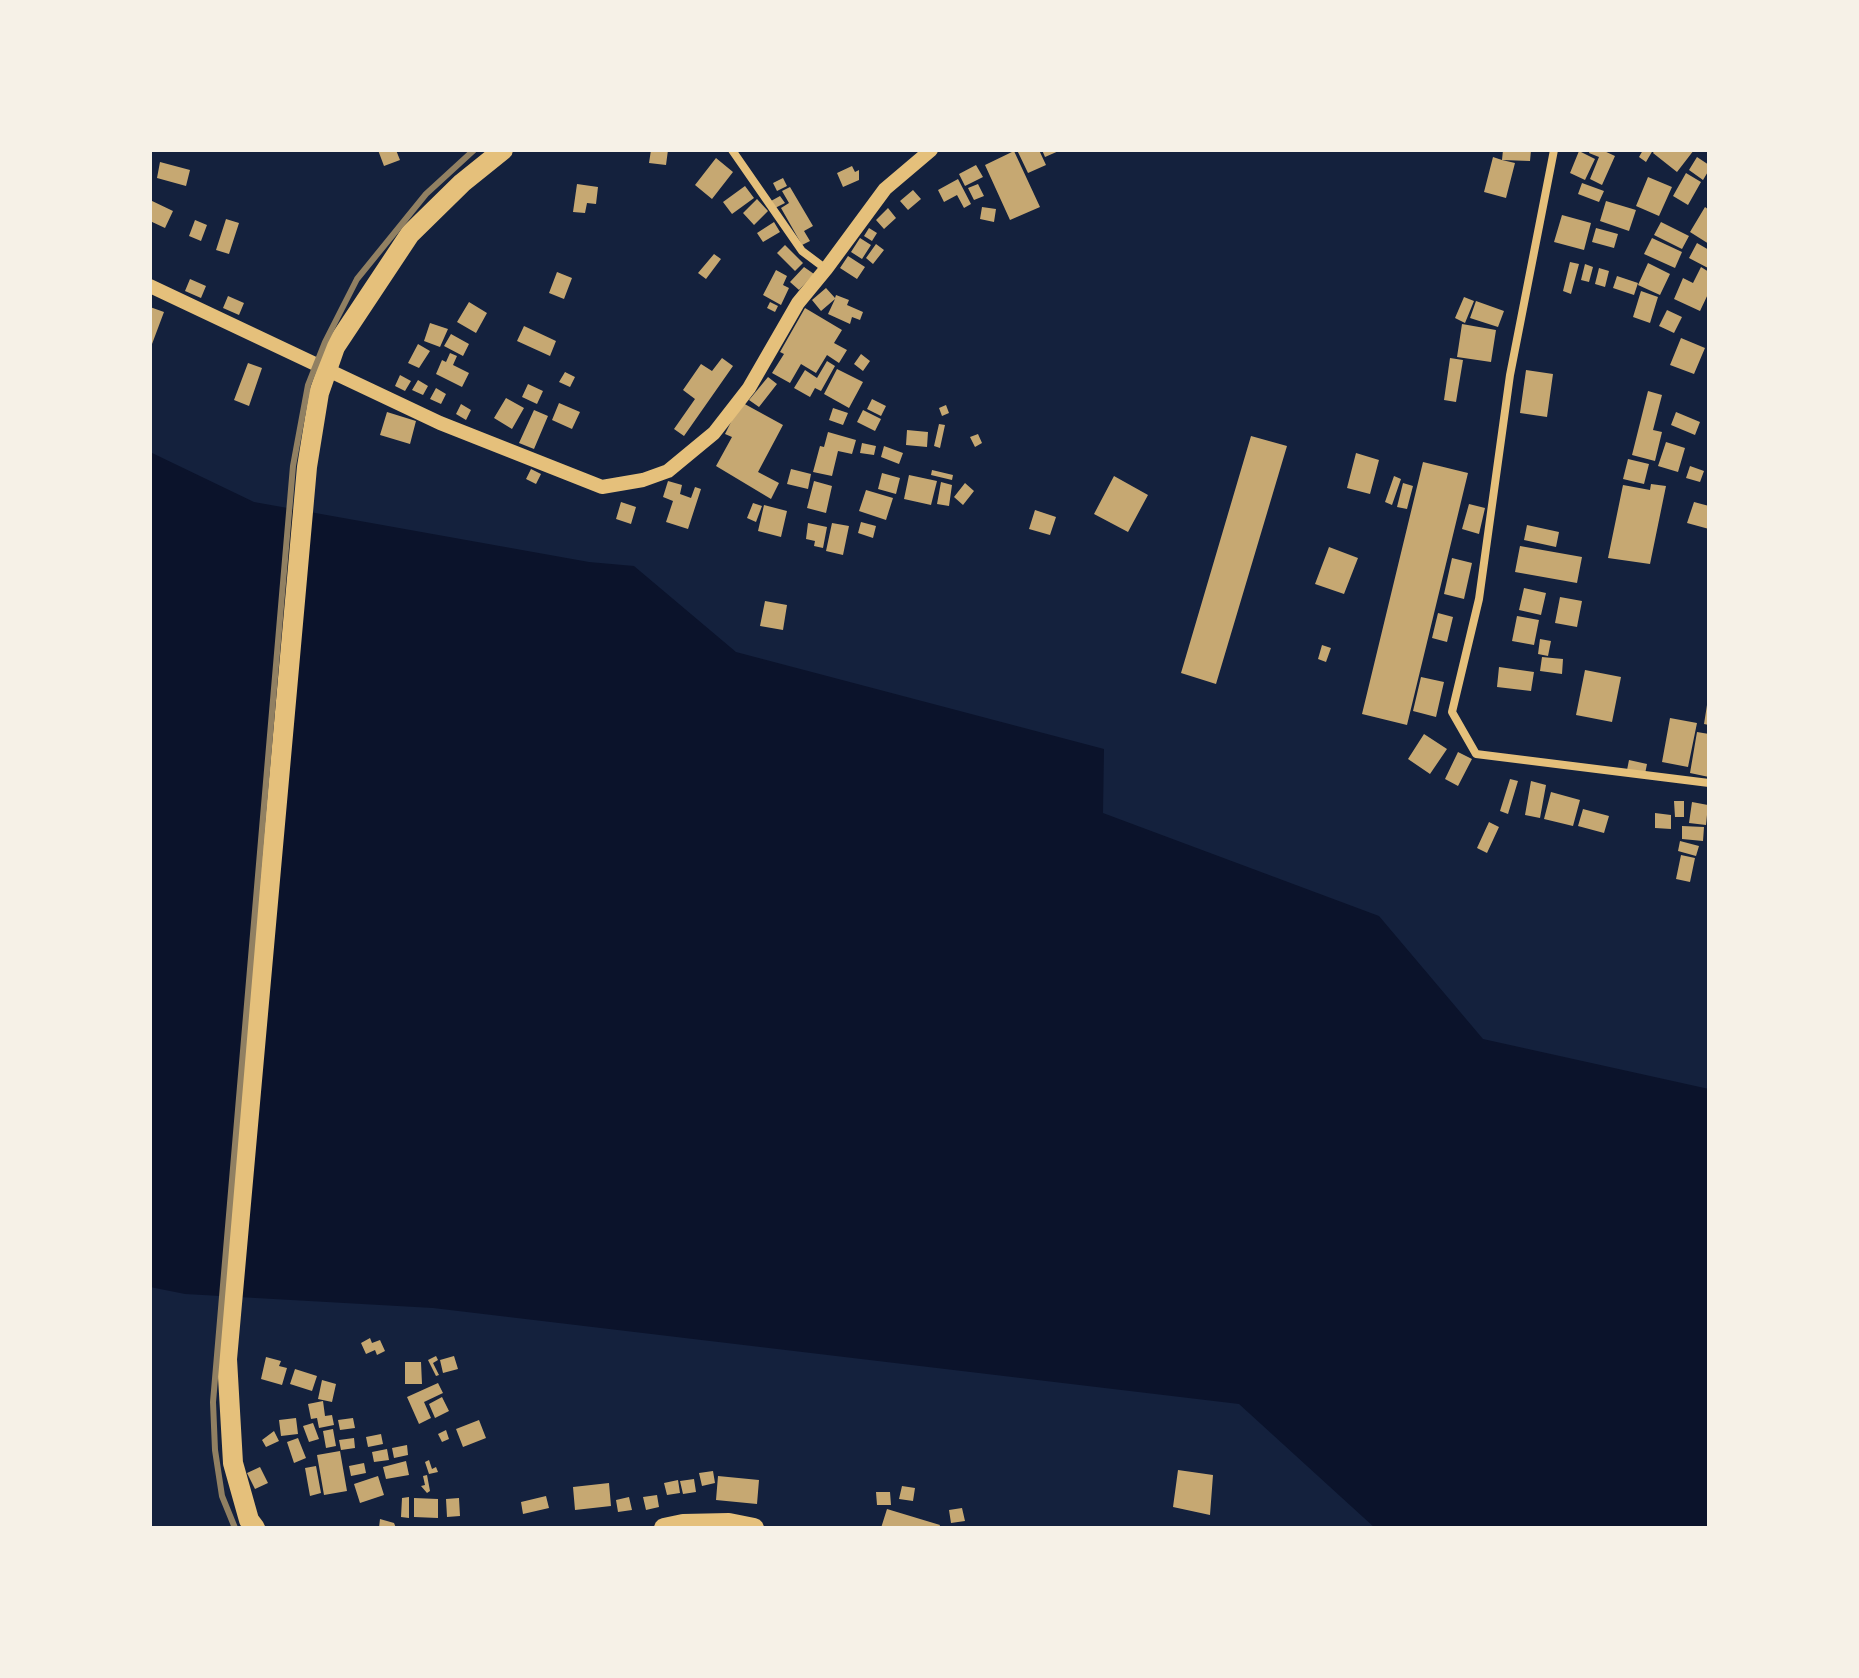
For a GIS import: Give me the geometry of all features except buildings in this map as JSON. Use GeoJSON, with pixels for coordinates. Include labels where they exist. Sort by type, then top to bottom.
{"type":"FeatureCollection","features":[{"type":"Feature","properties":{"kind":"main road"},"geometry":{"type":"LineString","coordinates":[[255,1528],[249,1520],[233,1463],[227,1359],[307,467],[319,393],[335,347],[410,234],[462,183],[503,150]]}},
{"type":"Feature","properties":{"kind":"main road"},"geometry":{"type":"LineString","coordinates":[[664,1528],[683,1524],[729,1523],[754,1528]]}},
{"type":"Feature","properties":{"kind":"street"},"geometry":{"type":"LineString","coordinates":[[732,150],[802,251],[826,269]]}},
{"type":"Feature","properties":{"kind":"street"},"geometry":{"type":"LineString","coordinates":[[150,286],[440,423],[602,487],[643,480],[668,471],[714,433],[749,388],[798,303],[885,189],[931,150]]}},
{"type":"Feature","properties":{"kind":"street"},"geometry":{"type":"LineString","coordinates":[[1554,150],[1510,375],[1479,599],[1452,712],[1476,754],[1709,783]]}},
{"type":"Feature","properties":{"kind":"water"},"geometry":{"type":"Polygon","coordinates":[[[150,452],[254,502],[589,562],[634,566],[736,652],[1104,749],[1103,813],[1379,916],[1483,1039],[1709,1089],[1709,1528],[1375,1528],[1239,1404],[433,1308],[185,1294],[150,1287],[150,452]]]}},
{"type":"Feature","properties":{"kind":"railway"},"geometry":{"type":"LineString","coordinates":[[235,1528],[222,1496],[215,1450],[213,1402],[293,466],[308,385],[325,342],[357,279],[426,194],[474,150]]}}]}
